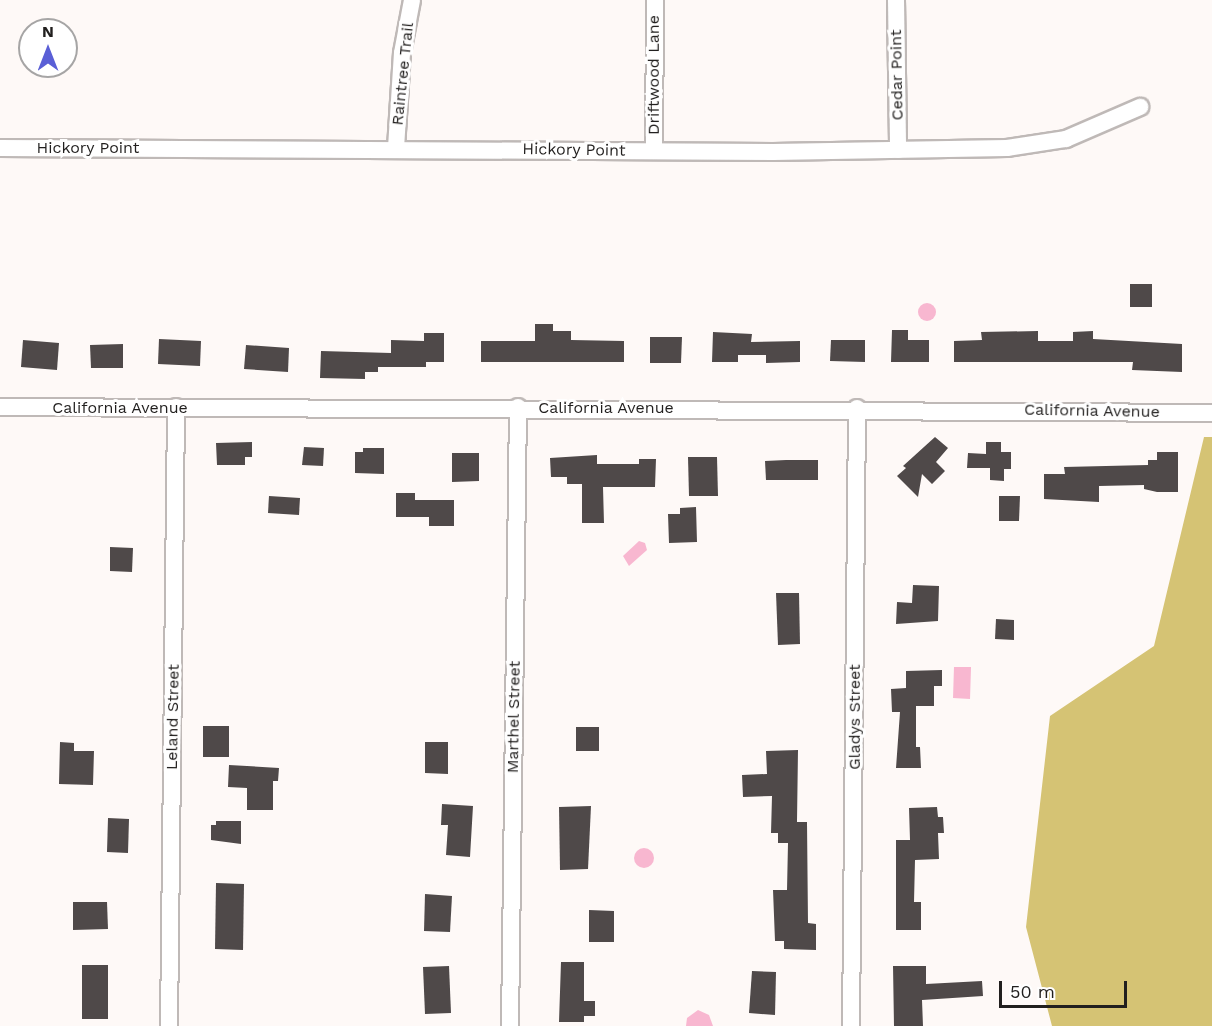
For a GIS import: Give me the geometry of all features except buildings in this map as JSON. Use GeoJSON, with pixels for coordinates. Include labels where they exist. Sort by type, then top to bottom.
{"type":"FeatureCollection","features":[{"type":"Feature","properties":{"kind":"street","name":"Raintree Trail"},"geometry":{"type":"LineString","coordinates":[[396,148],[402,53],[412,0]]}},
{"type":"Feature","properties":{"kind":"street","name":"Driftwood Lane"},"geometry":{"type":"LineString","coordinates":[[654,150],[655,0]]}},
{"type":"Feature","properties":{"kind":"street","name":"Cedar Point"},"geometry":{"type":"LineString","coordinates":[[896,0],[898,150]]}},
{"type":"Feature","properties":{"kind":"street","name":"Hickory Point"},"geometry":{"type":"LineString","coordinates":[[0,148],[898,150],[1049,144],[1140,107]]}},
{"type":"Feature","properties":{"kind":"street","name":"California Avenue"},"geometry":{"type":"LineString","coordinates":[[0,406],[857,408],[1212,413]]}},
{"type":"Feature","properties":{"kind":"street","name":"Leland Street"},"geometry":{"type":"LineString","coordinates":[[169,1026],[176,407]]}},
{"type":"Feature","properties":{"kind":"street","name":"Marthel Street"},"geometry":{"type":"LineString","coordinates":[[510,1026],[518,407]]}},
{"type":"Feature","properties":{"kind":"street","name":"Gladys Street"},"geometry":{"type":"LineString","coordinates":[[851,1026],[857,408]]}},
{"type":"Feature","properties":{"kind":"shaded area"},"geometry":{"type":"Polygon","coordinates":[[[923,303],[931,303],[936,308],[934,319],[923,321],[918,316],[918,308],[923,303]]]}},
{"type":"Feature","properties":{"kind":"shaded area"},"geometry":{"type":"Polygon","coordinates":[[[1204,437],[1212,437],[1212,1026],[1052,1026],[1026,927],[1050,716],[1154,646],[1204,437]]]}},
{"type":"Feature","properties":{"kind":"shaded area"},"geometry":{"type":"Polygon","coordinates":[[[639,541],[645,543],[647,550],[629,566],[623,556],[639,541]]]}},
{"type":"Feature","properties":{"kind":"shaded area"},"geometry":{"type":"Polygon","coordinates":[[[954,667],[971,667],[970,699],[953,698],[954,667]]]}},
{"type":"Feature","properties":{"kind":"shaded area"},"geometry":{"type":"Polygon","coordinates":[[[644,848],[651,851],[654,858],[651,865],[644,868],[637,865],[634,858],[637,851],[644,848]]]}},
{"type":"Feature","properties":{"kind":"shaded area"},"geometry":{"type":"Polygon","coordinates":[[[698,1010],[709,1015],[713,1026],[686,1026],[687,1018],[698,1010]]]}}]}
